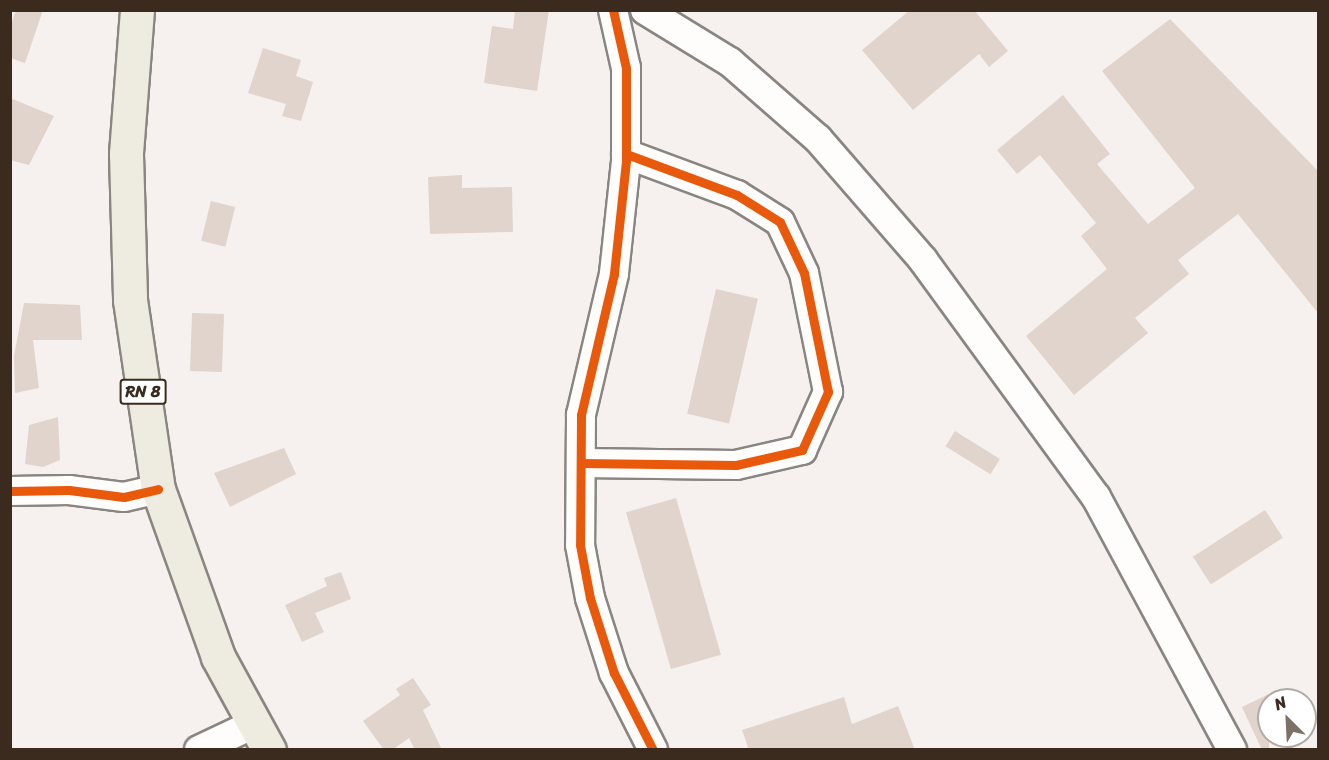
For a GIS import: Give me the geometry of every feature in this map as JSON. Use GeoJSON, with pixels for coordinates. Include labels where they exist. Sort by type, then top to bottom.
{"type":"FeatureCollection","features":[{"type":"Feature","properties":{"kind":"main road","name":"RN 8"},"geometry":{"type":"LineString","coordinates":[[137,10],[126,154],[130,300],[158,489],[218,657],[262,737]]}},
{"type":"Feature","properties":{"kind":"street"},"geometry":{"type":"LineString","coordinates":[[613,10],[626,68],[626,154],[614,273],[581,415],[580,545],[590,598],[614,673],[652,750]]}},
{"type":"Feature","properties":{"kind":"street"},"geometry":{"type":"LineString","coordinates":[[645,10],[729,62],[818,139],[922,260],[1096,497],[1232,750]]}},
{"type":"Feature","properties":{"kind":"street"},"geometry":{"type":"LineString","coordinates":[[581,463],[664,468],[736,465],[802,450],[828,392],[804,273],[780,222],[737,195],[626,154]]}},
{"type":"Feature","properties":{"kind":"street"},"geometry":{"type":"LineString","coordinates":[[10,491],[69,490],[124,497],[158,489]]}},
{"type":"Feature","properties":{"kind":"street"},"geometry":{"type":"LineString","coordinates":[[200,750],[262,737]]}},
{"type":"Feature","properties":{"kind":"building"},"geometry":{"type":"Polygon","coordinates":[[[16,10],[43,10],[25,63],[10,58],[10,28],[16,10]]]}},
{"type":"Feature","properties":{"kind":"building"},"geometry":{"type":"Polygon","coordinates":[[[515,10],[549,10],[537,91],[484,83],[492,26],[513,29],[515,10]]]}},
{"type":"Feature","properties":{"kind":"building"},"geometry":{"type":"Polygon","coordinates":[[[910,10],[974,10],[1008,51],[989,67],[979,54],[913,110],[862,50],[910,10]]]}},
{"type":"Feature","properties":{"kind":"building"},"geometry":{"type":"Polygon","coordinates":[[[1170,19],[1318,171],[1318,313],[1238,214],[1178,260],[1189,274],[1135,318],[1148,333],[1074,395],[1026,336],[1107,269],[1081,236],[1096,223],[1040,155],[1017,174],[997,150],[1063,95],[1110,154],[1097,164],[1148,224],[1195,188],[1102,71],[1170,19]]]}},
{"type":"Feature","properties":{"kind":"building"},"geometry":{"type":"Polygon","coordinates":[[[263,48],[301,60],[296,76],[313,82],[301,121],[282,116],[286,104],[248,93],[263,48]]]}},
{"type":"Feature","properties":{"kind":"building"},"geometry":{"type":"Polygon","coordinates":[[[10,98],[54,116],[29,165],[10,160],[10,98]]]}},
{"type":"Feature","properties":{"kind":"building"},"geometry":{"type":"Polygon","coordinates":[[[462,175],[462,188],[512,187],[513,232],[430,234],[428,177],[462,175]]]}},
{"type":"Feature","properties":{"kind":"building"},"geometry":{"type":"Polygon","coordinates":[[[211,201],[235,207],[225,247],[201,241],[211,201]]]}},
{"type":"Feature","properties":{"kind":"building"},"geometry":{"type":"Polygon","coordinates":[[[716,289],[758,299],[729,423],[687,414],[716,289]]]}},
{"type":"Feature","properties":{"kind":"building"},"geometry":{"type":"Polygon","coordinates":[[[24,303],[80,305],[82,340],[33,340],[39,388],[15,393],[14,356],[24,303]]]}},
{"type":"Feature","properties":{"kind":"building"},"geometry":{"type":"Polygon","coordinates":[[[192,313],[224,314],[222,372],[190,371],[192,313]]]}},
{"type":"Feature","properties":{"kind":"building"},"geometry":{"type":"Polygon","coordinates":[[[58,417],[60,460],[43,467],[25,464],[29,425],[58,417]]]}},
{"type":"Feature","properties":{"kind":"building"},"geometry":{"type":"Polygon","coordinates":[[[955,431],[1000,459],[990,474],[945,446],[955,431]]]}},
{"type":"Feature","properties":{"kind":"building"},"geometry":{"type":"Polygon","coordinates":[[[284,448],[296,474],[230,507],[214,473],[284,448]]]}},
{"type":"Feature","properties":{"kind":"building"},"geometry":{"type":"Polygon","coordinates":[[[676,498],[721,655],[671,669],[626,512],[676,498]]]}},
{"type":"Feature","properties":{"kind":"building"},"geometry":{"type":"Polygon","coordinates":[[[1265,510],[1283,538],[1211,585],[1193,557],[1265,510]]]}},
{"type":"Feature","properties":{"kind":"building"},"geometry":{"type":"Polygon","coordinates":[[[341,572],[351,599],[315,613],[324,632],[302,642],[285,605],[327,586],[324,578],[341,572]]]}},
{"type":"Feature","properties":{"kind":"building"},"geometry":{"type":"Polygon","coordinates":[[[413,678],[431,705],[423,710],[442,750],[415,750],[409,738],[392,750],[384,750],[363,721],[400,695],[396,689],[413,678]]]}},
{"type":"Feature","properties":{"kind":"building"},"geometry":{"type":"Polygon","coordinates":[[[844,697],[852,724],[898,706],[915,750],[749,750],[742,730],[844,697]]]}},
{"type":"Feature","properties":{"kind":"building"},"geometry":{"type":"Polygon","coordinates":[[[1257,700],[1257,739],[1242,707],[1257,700]]]}},
{"type":"Feature","properties":{"kind":"cycle path"},"geometry":{"type":"LineString","coordinates":[[613,10],[626,68],[626,161],[614,274],[581,415],[580,545],[590,598],[614,673],[653,750]]}},
{"type":"Feature","properties":{"kind":"cycle path"},"geometry":{"type":"LineString","coordinates":[[581,463],[736,465],[802,450],[828,392],[804,273],[780,222],[737,195],[626,154]]}},
{"type":"Feature","properties":{"kind":"cycle path"},"geometry":{"type":"LineString","coordinates":[[10,491],[69,490],[124,497],[158,489]]}}]}
